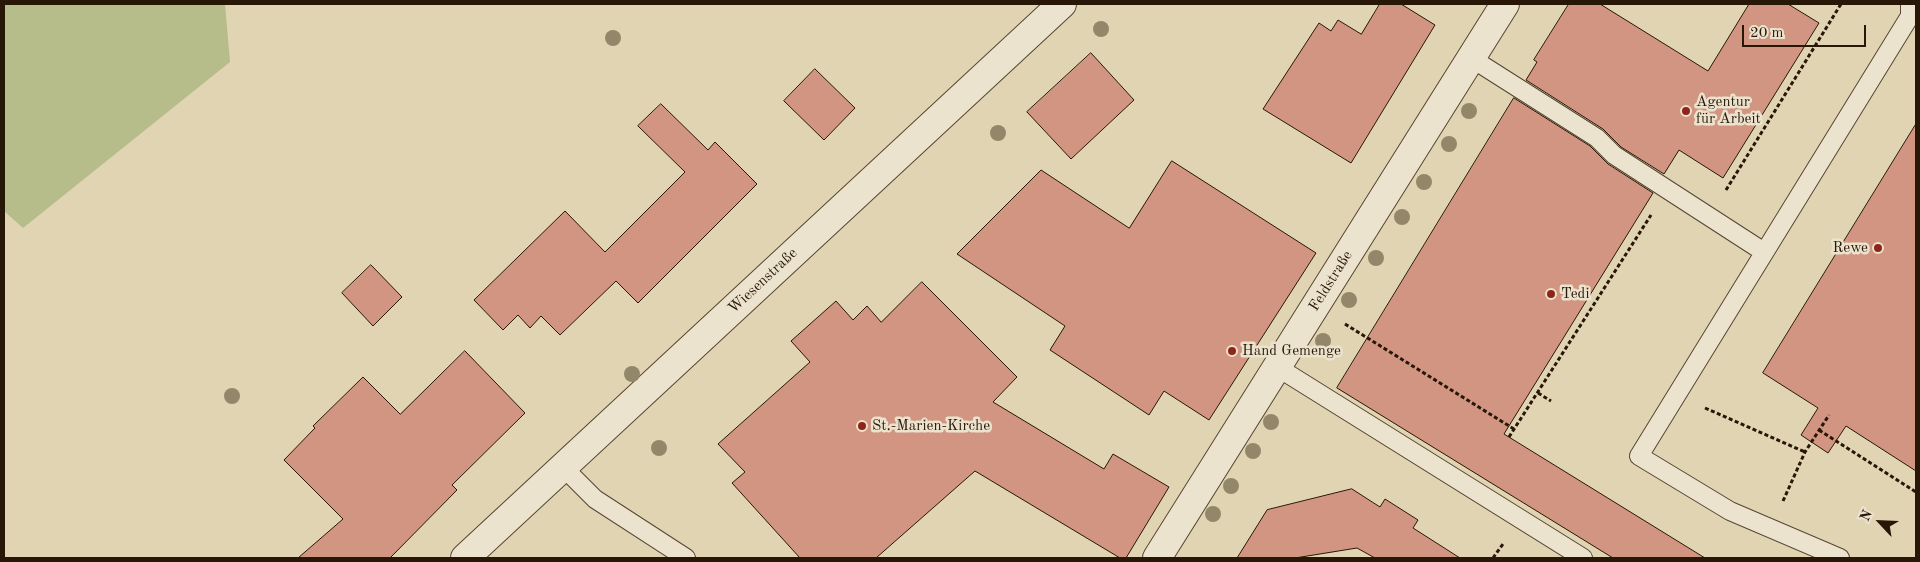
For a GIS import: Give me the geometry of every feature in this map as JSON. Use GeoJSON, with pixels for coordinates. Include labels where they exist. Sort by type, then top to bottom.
{"type":"FeatureCollection","features":[{"type":"Feature","properties":{"kind":"street","name":"Wiesenstraße"},"geometry":{"type":"LineString","coordinates":[[465,558],[1062,4]]}},
{"type":"Feature","properties":{"kind":"street","name":"Feldstraße"},"geometry":{"type":"LineString","coordinates":[[1157,558],[1506,4]]}},
{"type":"Feature","properties":{"kind":"lane"},"geometry":{"type":"LineString","coordinates":[[1840,558],[1730,511],[1639,456],[1910,16],[1910,4]]}},
{"type":"Feature","properties":{"kind":"lane"},"geometry":{"type":"LineString","coordinates":[[1471,58],[1597,138],[1614,155],[1764,252]]}},
{"type":"Feature","properties":{"kind":"lane"},"geometry":{"type":"LineString","coordinates":[[1277,367],[1583,558]]}},
{"type":"Feature","properties":{"kind":"lane"},"geometry":{"type":"LineString","coordinates":[[564,467],[595,499],[686,558]]}},
{"type":"Feature","properties":{"kind":"path"},"geometry":{"type":"LineString","coordinates":[[1709,218],[1841,4]]}},
{"type":"Feature","properties":{"kind":"path"},"geometry":{"type":"LineString","coordinates":[[1509,437],[1673,193]]}},
{"type":"Feature","properties":{"kind":"path"},"geometry":{"type":"LineString","coordinates":[[1344,324],[1514,429]]}},
{"type":"Feature","properties":{"kind":"path"},"geometry":{"type":"LineString","coordinates":[[1538,393],[1551,401]]}},
{"type":"Feature","properties":{"kind":"path"},"geometry":{"type":"LineString","coordinates":[[1676,395],[1805,452]]}},
{"type":"Feature","properties":{"kind":"path"},"geometry":{"type":"LineString","coordinates":[[1771,529],[1805,452],[1829,415]]}},
{"type":"Feature","properties":{"kind":"path"},"geometry":{"type":"LineString","coordinates":[[1819,430],[1916,492]]}},
{"type":"Feature","properties":{"kind":"green space"},"geometry":{"type":"Polygon","coordinates":[[[4,4],[225,4],[230,62],[23,228],[4,211],[4,4]]]}},
{"type":"Feature","properties":{"kind":"building"},"geometry":{"type":"Polygon","coordinates":[[[1380,4],[1401,4],[1435,25],[1351,163],[1263,109],[1319,23],[1331,31],[1338,20],[1361,34],[1380,4]]]}},
{"type":"Feature","properties":{"kind":"building"},"geometry":{"type":"Polygon","coordinates":[[[1569,4],[1600,4],[1708,71],[1749,4],[1788,4],[1819,23],[1723,178],[1679,150],[1664,174],[1621,147],[1603,129],[1526,80],[1537,62],[1534,60],[1569,4]]]}},
{"type":"Feature","properties":{"kind":"building"},"geometry":{"type":"Polygon","coordinates":[[[1091,53],[1134,100],[1071,159],[1027,112],[1091,53]]]}},
{"type":"Feature","properties":{"kind":"building"},"geometry":{"type":"Polygon","coordinates":[[[815,69],[855,108],[824,140],[784,101],[815,69]]]}},
{"type":"Feature","properties":{"kind":"building"},"geometry":{"type":"Polygon","coordinates":[[[1514,98],[1590,146],[1608,164],[1653,193],[1504,434],[1705,558],[1613,558],[1337,388],[1514,98]]]}},
{"type":"Feature","properties":{"kind":"building"},"geometry":{"type":"Polygon","coordinates":[[[661,104],[708,150],[715,142],[757,184],[638,303],[616,281],[560,335],[541,316],[530,328],[518,315],[503,330],[474,300],[565,211],[605,252],[685,172],[638,126],[661,104]]]}},
{"type":"Feature","properties":{"kind":"building","name":"Rewe"},"geometry":{"type":"Polygon","coordinates":[[[1916,124],[1916,471],[1846,426],[1828,453],[1801,435],[1818,408],[1763,373],[1916,124]]]}},
{"type":"Feature","properties":{"kind":"building"},"geometry":{"type":"Polygon","coordinates":[[[1172,161],[1316,253],[1209,420],[1164,391],[1149,415],[1050,350],[1065,326],[957,254],[1041,170],[1129,228],[1172,161]]]}},
{"type":"Feature","properties":{"kind":"building"},"geometry":{"type":"Polygon","coordinates":[[[371,265],[402,297],[373,326],[342,293],[371,265]]]}},
{"type":"Feature","properties":{"kind":"building"},"geometry":{"type":"Polygon","coordinates":[[[922,282],[1017,377],[993,402],[1104,469],[1113,454],[1169,487],[1126,558],[1120,558],[975,471],[876,558],[800,558],[732,483],[745,472],[718,444],[810,362],[791,341],[836,301],[853,320],[867,306],[881,322],[922,282]]]}},
{"type":"Feature","properties":{"kind":"building"},"geometry":{"type":"Polygon","coordinates":[[[465,351],[525,413],[452,485],[457,490],[390,558],[298,558],[343,519],[284,460],[315,428],[313,426],[363,377],[400,414],[465,351]]]}},
{"type":"Feature","properties":{"kind":"building"},"geometry":{"type":"Polygon","coordinates":[[[1352,489],[1380,507],[1385,499],[1418,520],[1413,528],[1460,558],[1375,558],[1357,548],[1295,558],[1237,558],[1267,510],[1352,489]]]}},
{"type":"Feature","properties":{"kind":"place","name":"Agentur für Arbeit"},"geometry":{"type":"Point","coordinates":[1686,111]}},
{"type":"Feature","properties":{"kind":"place","name":"Rewe"},"geometry":{"type":"Point","coordinates":[1878,248]}},
{"type":"Feature","properties":{"kind":"place","name":"Tedi"},"geometry":{"type":"Point","coordinates":[1551,294]}},
{"type":"Feature","properties":{"kind":"place","name":"Hand Gemenge"},"geometry":{"type":"Point","coordinates":[1232,351]}},
{"type":"Feature","properties":{"kind":"place","name":"St.-Marien-Kirche"},"geometry":{"type":"Point","coordinates":[862,426]}}]}
